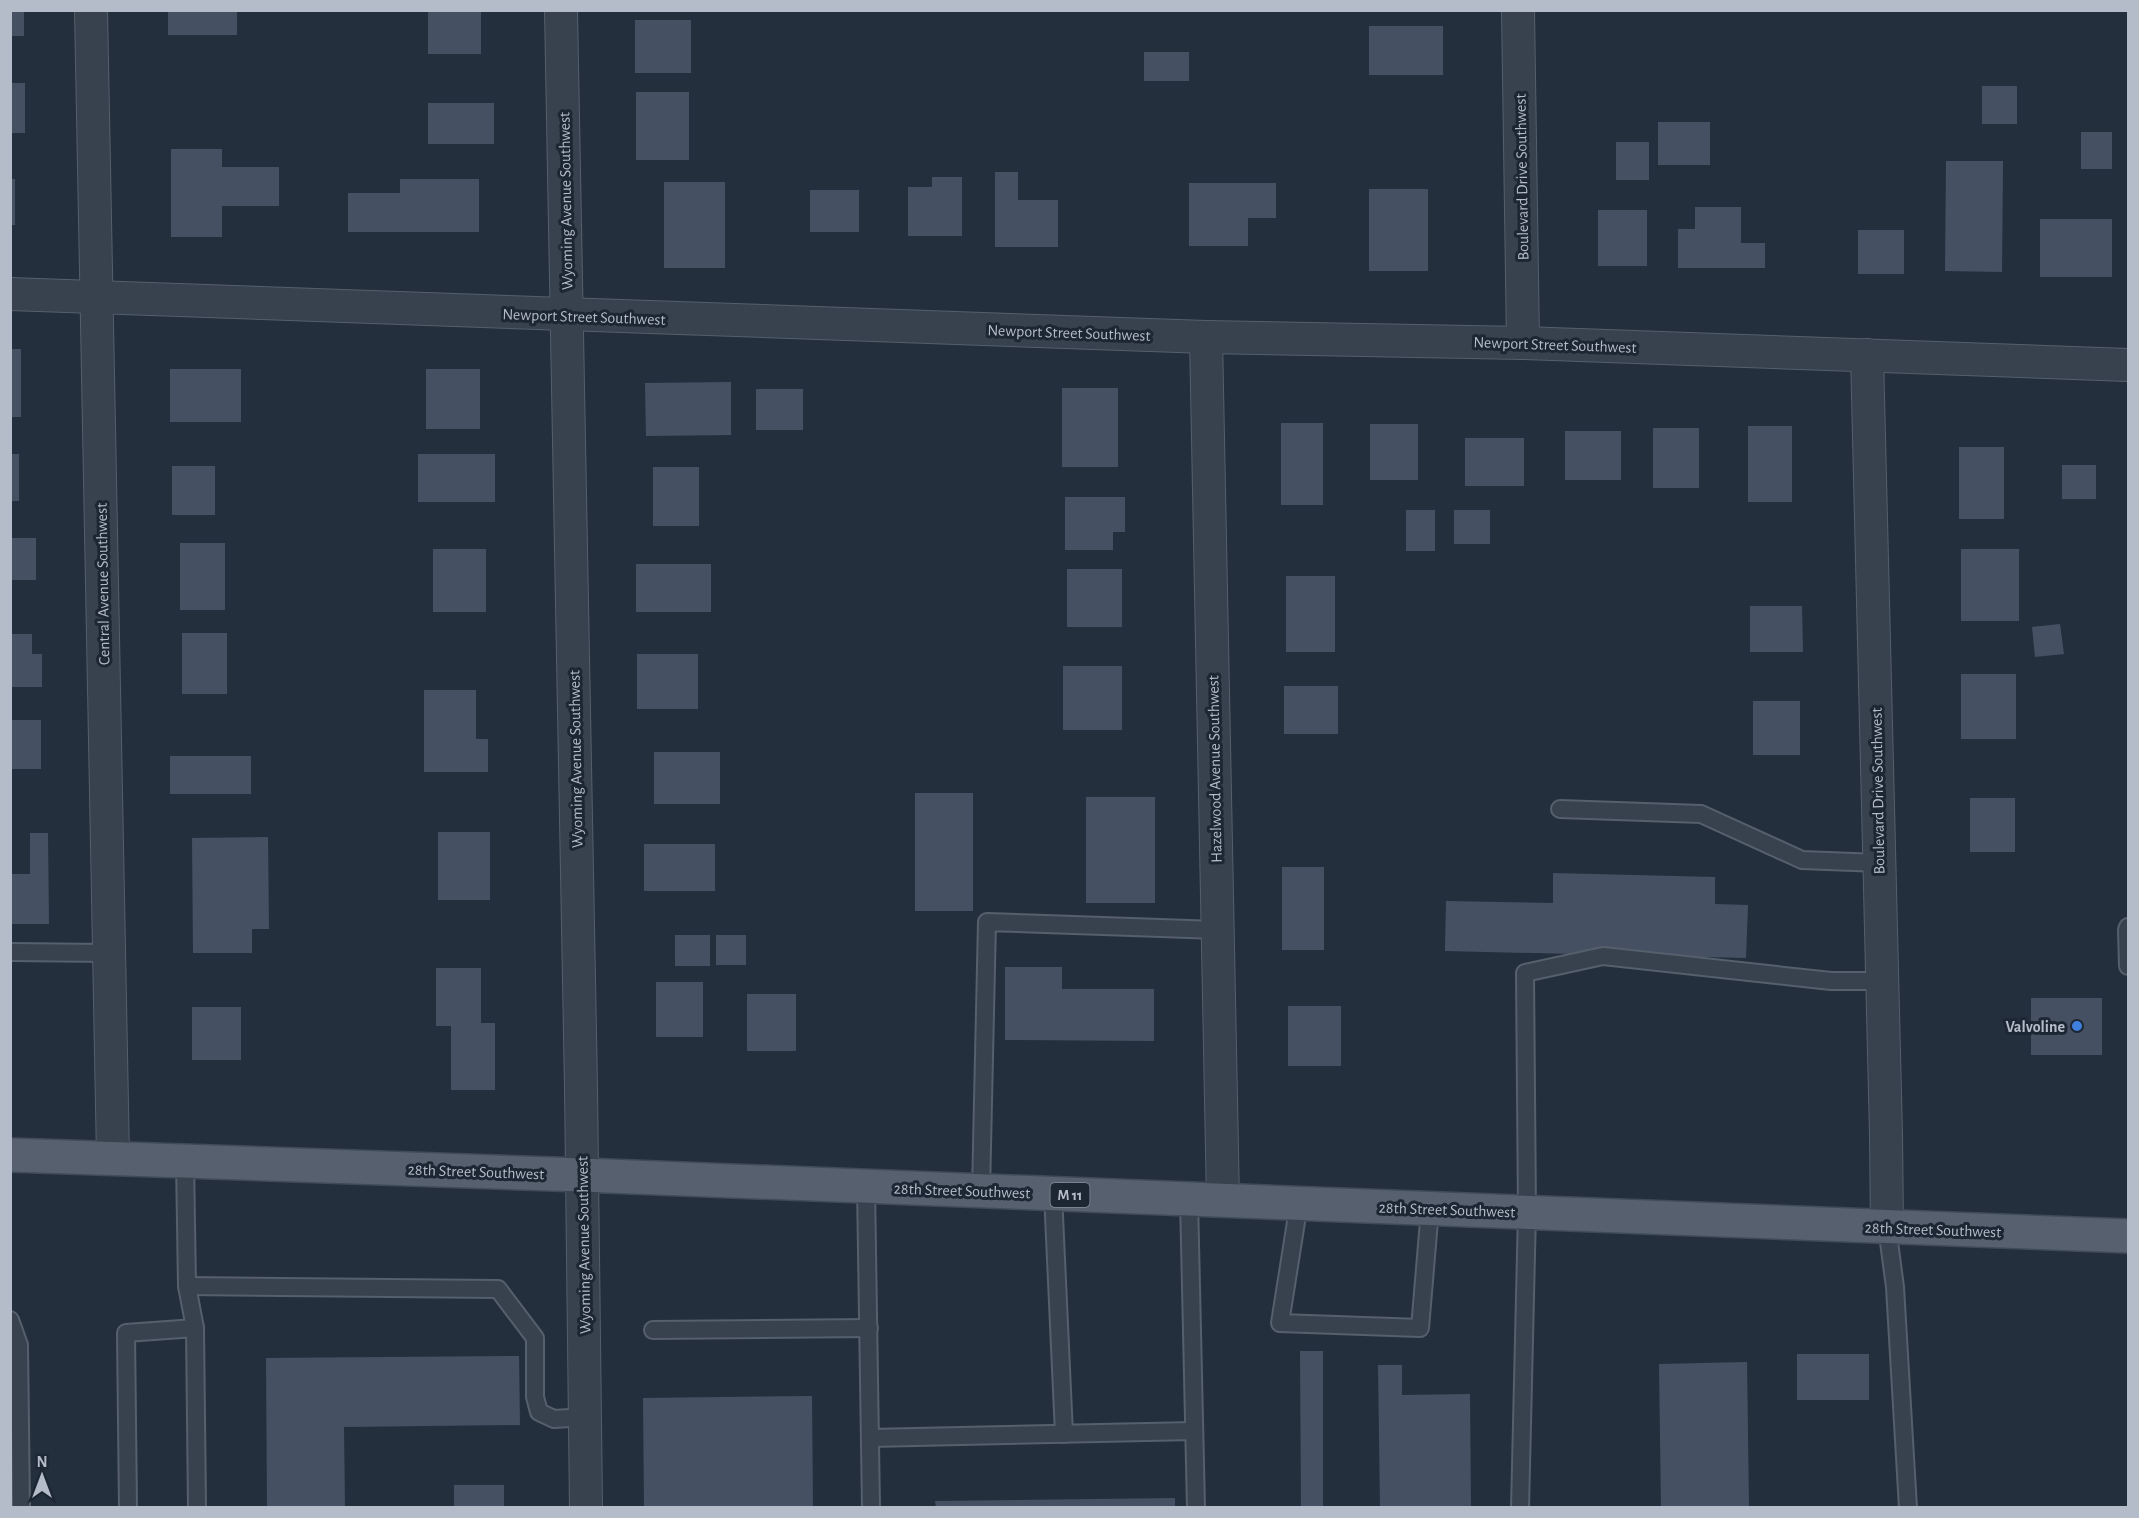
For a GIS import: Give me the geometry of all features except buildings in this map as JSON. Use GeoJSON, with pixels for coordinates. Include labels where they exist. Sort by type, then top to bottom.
{"type":"FeatureCollection","features":[{"type":"Feature","properties":{"kind":"main road","name":"28th Street Southwest"},"geometry":{"type":"LineString","coordinates":[[10,1155],[582,1175],[2128,1236]]}},
{"type":"Feature","properties":{"kind":"street","name":"Central Avenue Southwest"},"geometry":{"type":"LineString","coordinates":[[91,10],[113,1158]]}},
{"type":"Feature","properties":{"kind":"street","name":"Wyoming Avenue Southwest"},"geometry":{"type":"LineString","coordinates":[[561,10],[586,1508]]}},
{"type":"Feature","properties":{"kind":"street","name":"Boulevard Drive Southwest"},"geometry":{"type":"LineString","coordinates":[[1518,10],[1523,342]]}},
{"type":"Feature","properties":{"kind":"street","name":"Newport Street Southwest"},"geometry":{"type":"LineString","coordinates":[[10,294],[1206,337],[1523,342],[2128,364]]}},
{"type":"Feature","properties":{"kind":"street","name":"Hazelwood Avenue Southwest"},"geometry":{"type":"LineString","coordinates":[[1206,337],[1224,1201]]}},
{"type":"Feature","properties":{"kind":"street","name":"Boulevard Drive Southwest"},"geometry":{"type":"LineString","coordinates":[[1867,355],[1887,1227]]}},
{"type":"Feature","properties":{"kind":"lane"},"geometry":{"type":"LineString","coordinates":[[1560,809],[1701,814],[1802,860],[1879,863]]}},
{"type":"Feature","properties":{"kind":"lane"},"geometry":{"type":"LineString","coordinates":[[981,1191],[987,922],[1218,930]]}},
{"type":"Feature","properties":{"kind":"lane"},"geometry":{"type":"LineString","coordinates":[[2128,927],[2128,966]]}},
{"type":"Feature","properties":{"kind":"lane"},"geometry":{"type":"LineString","coordinates":[[10,952],[109,953]]}},
{"type":"Feature","properties":{"kind":"lane"},"geometry":{"type":"LineString","coordinates":[[1520,1508],[1527,1212],[1525,974],[1603,956],[1832,981],[1882,981]]}},
{"type":"Feature","properties":{"kind":"lane"},"geometry":{"type":"LineString","coordinates":[[184,1161],[187,1286],[195,1328],[197,1508]]}},
{"type":"Feature","properties":{"kind":"lane"},"geometry":{"type":"LineString","coordinates":[[866,1186],[871,1508]]}},
{"type":"Feature","properties":{"kind":"lane"},"geometry":{"type":"LineString","coordinates":[[1053,1194],[1064,1434]]}},
{"type":"Feature","properties":{"kind":"lane"},"geometry":{"type":"LineString","coordinates":[[1188,1199],[1196,1508]]}},
{"type":"Feature","properties":{"kind":"lane"},"geometry":{"type":"LineString","coordinates":[[1299,1203],[1280,1323],[1420,1328],[1430,1209]]}},
{"type":"Feature","properties":{"kind":"lane"},"geometry":{"type":"LineString","coordinates":[[1887,1227],[1895,1287],[1908,1508]]}},
{"type":"Feature","properties":{"kind":"lane"},"geometry":{"type":"LineString","coordinates":[[187,1286],[498,1289],[535,1338],[535,1397],[539,1412],[554,1419],[585,1417]]}},
{"type":"Feature","properties":{"kind":"lane"},"geometry":{"type":"LineString","coordinates":[[10,1320],[19,1345],[21,1508]]}},
{"type":"Feature","properties":{"kind":"lane"},"geometry":{"type":"LineString","coordinates":[[128,1508],[126,1333],[195,1328]]}},
{"type":"Feature","properties":{"kind":"lane"},"geometry":{"type":"LineString","coordinates":[[653,1330],[868,1328]]}},
{"type":"Feature","properties":{"kind":"lane"},"geometry":{"type":"LineString","coordinates":[[870,1438],[1194,1431]]}},
{"type":"Feature","properties":{"kind":"place","name":"Valvoline"},"geometry":{"type":"Point","coordinates":[2077,1026]}}]}
